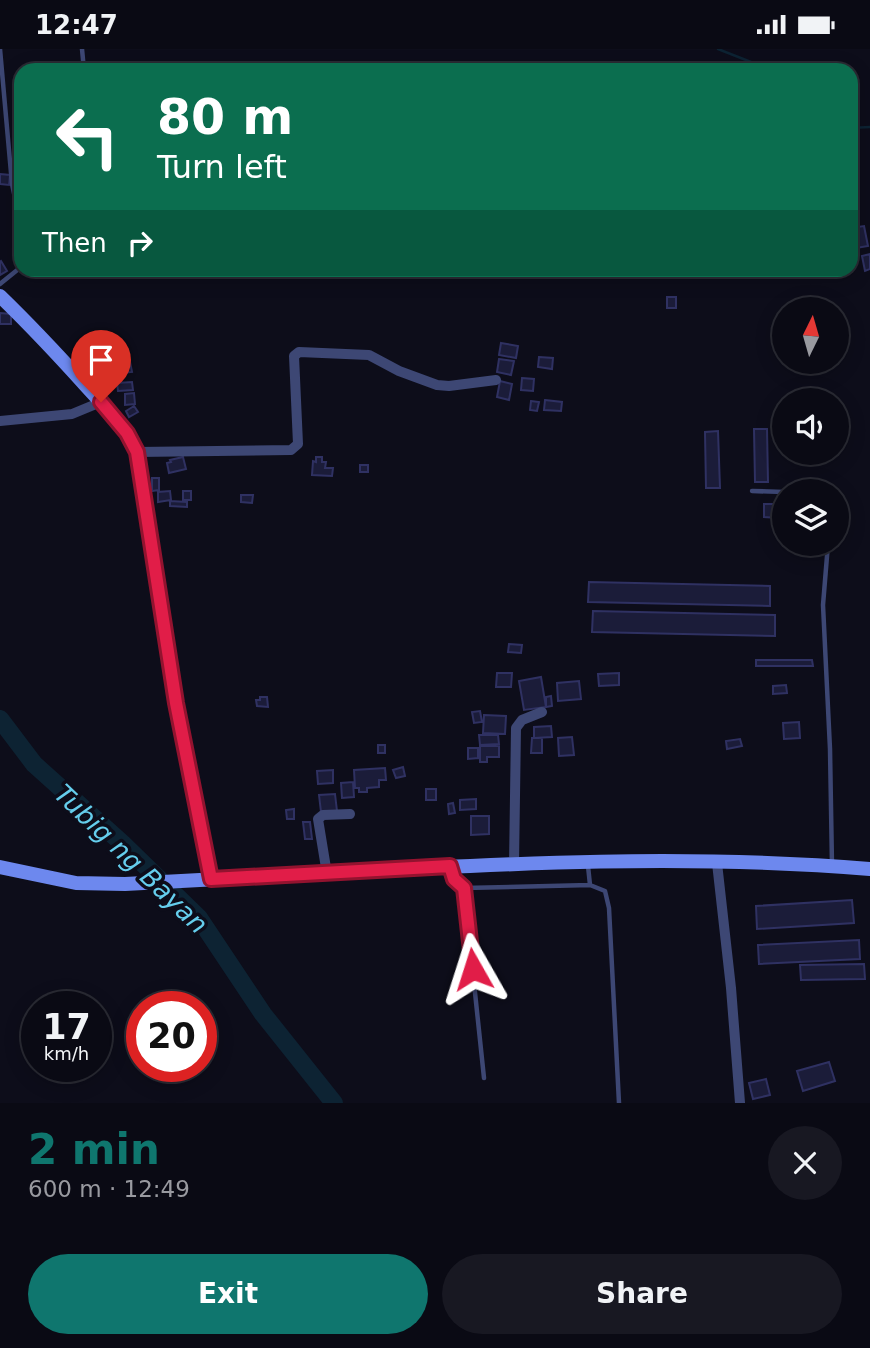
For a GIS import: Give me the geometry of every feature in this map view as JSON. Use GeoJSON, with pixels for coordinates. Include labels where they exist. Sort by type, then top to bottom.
{"type":"FeatureCollection","features":[{"type":"Feature","properties":{"kind":"main road"},"geometry":{"type":"LineString","coordinates":[[0,296],[101,402],[127,433],[137,452],[176,703],[211,879]]}},
{"type":"Feature","properties":{"kind":"main road"},"geometry":{"type":"LineString","coordinates":[[0,867],[76,883],[163,882],[450,866],[587,862],[717,863],[870,869]]}},
{"type":"Feature","properties":{"kind":"street"},"geometry":{"type":"LineString","coordinates":[[137,452],[291,450],[298,444],[294,356],[299,352],[369,355],[437,385],[496,380]]}},
{"type":"Feature","properties":{"kind":"street"},"geometry":{"type":"LineString","coordinates":[[0,421],[72,414],[101,402]]}},
{"type":"Feature","properties":{"kind":"street"},"geometry":{"type":"LineString","coordinates":[[514,864],[516,728],[522,720],[542,712]]}},
{"type":"Feature","properties":{"kind":"street"},"geometry":{"type":"LineString","coordinates":[[327,874],[318,819],[323,815],[350,814]]}},
{"type":"Feature","properties":{"kind":"street"},"geometry":{"type":"LineString","coordinates":[[717,863],[740,1103]]}},
{"type":"Feature","properties":{"kind":"lane"},"geometry":{"type":"LineString","coordinates":[[0,49],[14,193]]}},
{"type":"Feature","properties":{"kind":"lane"},"geometry":{"type":"LineString","coordinates":[[0,284],[14,273]]}},
{"type":"Feature","properties":{"kind":"lane"},"geometry":{"type":"LineString","coordinates":[[752,491],[772,492]]}},
{"type":"Feature","properties":{"kind":"lane"},"geometry":{"type":"LineString","coordinates":[[827,556],[823,605],[832,866]]}},
{"type":"Feature","properties":{"kind":"lane"},"geometry":{"type":"LineString","coordinates":[[587,862],[590,885]]}},
{"type":"Feature","properties":{"kind":"lane"},"geometry":{"type":"LineString","coordinates":[[450,866],[454,879],[464,888],[484,1077]]}},
{"type":"Feature","properties":{"kind":"lane"},"geometry":{"type":"LineString","coordinates":[[464,888],[590,885],[605,891],[609,908],[619,1103]]}},
{"type":"Feature","properties":{"kind":"building"},"geometry":{"type":"Polygon","coordinates":[[[0,174],[10,175],[9,185],[0,184],[0,174]]]}},
{"type":"Feature","properties":{"kind":"building"},"geometry":{"type":"Polygon","coordinates":[[[864,226],[868,246],[858,248],[858,227],[864,226]]]}},
{"type":"Feature","properties":{"kind":"building"},"geometry":{"type":"Polygon","coordinates":[[[870,254],[870,269],[865,271],[862,256],[870,254]]]}},
{"type":"Feature","properties":{"kind":"building"},"geometry":{"type":"Polygon","coordinates":[[[0,262],[7,271],[0,275],[0,262]]]}},
{"type":"Feature","properties":{"kind":"building"},"geometry":{"type":"Polygon","coordinates":[[[667,297],[676,297],[676,308],[667,308],[667,297]]]}},
{"type":"Feature","properties":{"kind":"building"},"geometry":{"type":"Polygon","coordinates":[[[0,313],[11,314],[11,324],[0,324],[0,313]]]}},
{"type":"Feature","properties":{"kind":"building"},"geometry":{"type":"Polygon","coordinates":[[[501,343],[518,346],[516,358],[499,355],[501,343]]]}},
{"type":"Feature","properties":{"kind":"building"},"geometry":{"type":"Polygon","coordinates":[[[539,357],[553,358],[552,369],[538,367],[539,357]]]}},
{"type":"Feature","properties":{"kind":"building"},"geometry":{"type":"Polygon","coordinates":[[[499,359],[514,361],[511,375],[497,372],[499,359]]]}},
{"type":"Feature","properties":{"kind":"building"},"geometry":{"type":"Polygon","coordinates":[[[106,361],[109,368],[100,372],[97,365],[106,361]]]}},
{"type":"Feature","properties":{"kind":"building"},"geometry":{"type":"Polygon","coordinates":[[[130,362],[132,372],[123,373],[121,364],[130,362]]]}},
{"type":"Feature","properties":{"kind":"building"},"geometry":{"type":"Polygon","coordinates":[[[110,374],[120,374],[121,381],[110,382],[110,374]]]}},
{"type":"Feature","properties":{"kind":"building"},"geometry":{"type":"Polygon","coordinates":[[[522,378],[534,379],[533,391],[521,390],[522,378]]]}},
{"type":"Feature","properties":{"kind":"building"},"geometry":{"type":"Polygon","coordinates":[[[500,381],[512,384],[509,400],[497,397],[500,381]]]}},
{"type":"Feature","properties":{"kind":"building"},"geometry":{"type":"Polygon","coordinates":[[[132,382],[133,390],[118,391],[117,383],[132,382]]]}},
{"type":"Feature","properties":{"kind":"building"},"geometry":{"type":"Polygon","coordinates":[[[134,393],[135,404],[125,405],[125,394],[134,393]]]}},
{"type":"Feature","properties":{"kind":"building"},"geometry":{"type":"Polygon","coordinates":[[[545,400],[562,402],[561,411],[544,410],[545,400]]]}},
{"type":"Feature","properties":{"kind":"building"},"geometry":{"type":"Polygon","coordinates":[[[531,401],[539,402],[537,411],[530,410],[531,401]]]}},
{"type":"Feature","properties":{"kind":"building"},"geometry":{"type":"Polygon","coordinates":[[[134,406],[138,412],[129,417],[126,411],[134,406]]]}},
{"type":"Feature","properties":{"kind":"building"},"geometry":{"type":"Polygon","coordinates":[[[754,429],[767,429],[768,482],[755,482],[754,429]]]}},
{"type":"Feature","properties":{"kind":"building"},"geometry":{"type":"Polygon","coordinates":[[[718,431],[720,488],[706,488],[705,432],[718,431]]]}},
{"type":"Feature","properties":{"kind":"building"},"geometry":{"type":"Polygon","coordinates":[[[183,457],[186,469],[169,473],[167,463],[183,457]]]}},
{"type":"Feature","properties":{"kind":"building"},"geometry":{"type":"Polygon","coordinates":[[[316,457],[322,457],[322,462],[326,462],[325,468],[333,468],[332,476],[312,475],[316,457]]]}},
{"type":"Feature","properties":{"kind":"building"},"geometry":{"type":"Polygon","coordinates":[[[360,465],[368,465],[368,472],[360,472],[360,465]]]}},
{"type":"Feature","properties":{"kind":"building"},"geometry":{"type":"Polygon","coordinates":[[[152,478],[159,478],[159,490],[152,491],[152,478]]]}},
{"type":"Feature","properties":{"kind":"building"},"geometry":{"type":"Polygon","coordinates":[[[170,491],[171,500],[158,502],[158,492],[170,491]]]}},
{"type":"Feature","properties":{"kind":"building"},"geometry":{"type":"Polygon","coordinates":[[[183,491],[191,491],[191,500],[183,500],[183,491]]]}},
{"type":"Feature","properties":{"kind":"building"},"geometry":{"type":"Polygon","coordinates":[[[241,495],[253,495],[252,503],[241,502],[241,495]]]}},
{"type":"Feature","properties":{"kind":"building"},"geometry":{"type":"Polygon","coordinates":[[[170,501],[187,502],[187,507],[170,506],[170,501]]]}},
{"type":"Feature","properties":{"kind":"building"},"geometry":{"type":"Polygon","coordinates":[[[764,504],[772,504],[772,518],[764,517],[764,504]]]}},
{"type":"Feature","properties":{"kind":"building"},"geometry":{"type":"Polygon","coordinates":[[[589,582],[770,586],[770,606],[588,602],[589,582]]]}},
{"type":"Feature","properties":{"kind":"building"},"geometry":{"type":"Polygon","coordinates":[[[593,611],[775,615],[775,636],[592,632],[593,611]]]}},
{"type":"Feature","properties":{"kind":"building"},"geometry":{"type":"Polygon","coordinates":[[[509,644],[522,645],[521,653],[508,652],[509,644]]]}},
{"type":"Feature","properties":{"kind":"building"},"geometry":{"type":"Polygon","coordinates":[[[756,660],[812,660],[813,666],[756,666],[756,660]]]}},
{"type":"Feature","properties":{"kind":"building"},"geometry":{"type":"Polygon","coordinates":[[[497,673],[512,673],[511,687],[496,687],[497,673]]]}},
{"type":"Feature","properties":{"kind":"building"},"geometry":{"type":"Polygon","coordinates":[[[619,673],[619,685],[599,686],[598,674],[619,673]]]}},
{"type":"Feature","properties":{"kind":"building"},"geometry":{"type":"Polygon","coordinates":[[[541,677],[546,707],[524,710],[519,681],[541,677]]]}},
{"type":"Feature","properties":{"kind":"building"},"geometry":{"type":"Polygon","coordinates":[[[579,681],[581,699],[558,701],[557,683],[579,681]]]}},
{"type":"Feature","properties":{"kind":"building"},"geometry":{"type":"Polygon","coordinates":[[[786,685],[787,693],[773,694],[773,686],[786,685]]]}},
{"type":"Feature","properties":{"kind":"building"},"geometry":{"type":"Polygon","coordinates":[[[551,696],[552,706],[546,707],[546,697],[551,696]]]}},
{"type":"Feature","properties":{"kind":"building"},"geometry":{"type":"Polygon","coordinates":[[[260,697],[267,697],[268,707],[257,706],[256,700],[260,700],[260,697]]]}},
{"type":"Feature","properties":{"kind":"building"},"geometry":{"type":"Polygon","coordinates":[[[480,711],[482,722],[474,723],[472,712],[480,711]]]}},
{"type":"Feature","properties":{"kind":"building"},"geometry":{"type":"Polygon","coordinates":[[[484,715],[506,716],[505,734],[483,733],[484,715]]]}},
{"type":"Feature","properties":{"kind":"building"},"geometry":{"type":"Polygon","coordinates":[[[799,722],[800,738],[784,739],[783,723],[799,722]]]}},
{"type":"Feature","properties":{"kind":"building"},"geometry":{"type":"Polygon","coordinates":[[[551,726],[552,737],[534,738],[534,727],[551,726]]]}},
{"type":"Feature","properties":{"kind":"building"},"geometry":{"type":"Polygon","coordinates":[[[479,735],[498,735],[499,744],[480,745],[479,735]]]}},
{"type":"Feature","properties":{"kind":"building"},"geometry":{"type":"Polygon","coordinates":[[[572,737],[574,755],[559,756],[558,738],[572,737]]]}},
{"type":"Feature","properties":{"kind":"building"},"geometry":{"type":"Polygon","coordinates":[[[532,738],[542,738],[542,753],[531,753],[532,738]]]}},
{"type":"Feature","properties":{"kind":"building"},"geometry":{"type":"Polygon","coordinates":[[[740,739],[742,746],[727,749],[726,741],[740,739]]]}},
{"type":"Feature","properties":{"kind":"building"},"geometry":{"type":"Polygon","coordinates":[[[378,745],[385,745],[385,753],[378,753],[378,745]]]}},
{"type":"Feature","properties":{"kind":"building"},"geometry":{"type":"Polygon","coordinates":[[[480,746],[499,746],[499,757],[487,757],[487,762],[480,762],[480,746]]]}},
{"type":"Feature","properties":{"kind":"building"},"geometry":{"type":"Polygon","coordinates":[[[468,748],[478,748],[478,758],[468,759],[468,748]]]}},
{"type":"Feature","properties":{"kind":"building"},"geometry":{"type":"Polygon","coordinates":[[[403,767],[405,776],[396,778],[393,770],[403,767]]]}},
{"type":"Feature","properties":{"kind":"building"},"geometry":{"type":"Polygon","coordinates":[[[385,768],[386,780],[379,780],[379,787],[367,788],[367,792],[359,792],[359,788],[355,788],[354,770],[385,768]]]}},
{"type":"Feature","properties":{"kind":"building"},"geometry":{"type":"Polygon","coordinates":[[[333,770],[333,783],[318,784],[317,771],[333,770]]]}},
{"type":"Feature","properties":{"kind":"building"},"geometry":{"type":"Polygon","coordinates":[[[353,782],[354,797],[342,798],[341,783],[353,782]]]}},
{"type":"Feature","properties":{"kind":"building"},"geometry":{"type":"Polygon","coordinates":[[[426,789],[436,789],[436,800],[426,800],[426,789]]]}},
{"type":"Feature","properties":{"kind":"building"},"geometry":{"type":"Polygon","coordinates":[[[335,794],[337,811],[321,812],[319,795],[335,794]]]}},
{"type":"Feature","properties":{"kind":"building"},"geometry":{"type":"Polygon","coordinates":[[[476,799],[476,809],[460,810],[460,800],[476,799]]]}},
{"type":"Feature","properties":{"kind":"building"},"geometry":{"type":"Polygon","coordinates":[[[453,803],[455,813],[449,814],[448,804],[453,803]]]}},
{"type":"Feature","properties":{"kind":"building"},"geometry":{"type":"Polygon","coordinates":[[[294,809],[294,819],[287,819],[286,810],[294,809]]]}},
{"type":"Feature","properties":{"kind":"building"},"geometry":{"type":"Polygon","coordinates":[[[471,816],[489,816],[489,834],[471,835],[471,816]]]}},
{"type":"Feature","properties":{"kind":"building"},"geometry":{"type":"Polygon","coordinates":[[[303,822],[310,822],[312,839],[305,839],[303,822]]]}},
{"type":"Feature","properties":{"kind":"building"},"geometry":{"type":"Polygon","coordinates":[[[852,900],[854,923],[757,929],[756,906],[852,900]]]}},
{"type":"Feature","properties":{"kind":"building"},"geometry":{"type":"Polygon","coordinates":[[[859,940],[860,959],[759,964],[758,945],[859,940]]]}},
{"type":"Feature","properties":{"kind":"building"},"geometry":{"type":"Polygon","coordinates":[[[864,964],[865,979],[801,980],[800,965],[864,964]]]}},
{"type":"Feature","properties":{"kind":"building"},"geometry":{"type":"Polygon","coordinates":[[[829,1062],[835,1081],[803,1091],[797,1071],[829,1062]]]}},
{"type":"Feature","properties":{"kind":"building"},"geometry":{"type":"Polygon","coordinates":[[[766,1079],[770,1095],[753,1099],[749,1083],[766,1079]]]}},
{"type":"Feature","properties":{"kind":"waterway"},"geometry":{"type":"LineString","coordinates":[[718,49],[752,63]]}},
{"type":"Feature","properties":{"kind":"waterway"},"geometry":{"type":"LineString","coordinates":[[858,128],[870,127]]}},
{"type":"Feature","properties":{"kind":"waterway","name":"Tubig ng Bayan"},"geometry":{"type":"LineString","coordinates":[[0,719],[34,764],[123,844],[199,918],[263,1014],[334,1103]]}},
{"type":"Feature","properties":{"kind":"route"},"geometry":{"type":"LineString","coordinates":[[101,402],[127,433],[137,452],[176,703],[211,879],[450,866],[454,879],[464,888],[473,969]]}}]}
